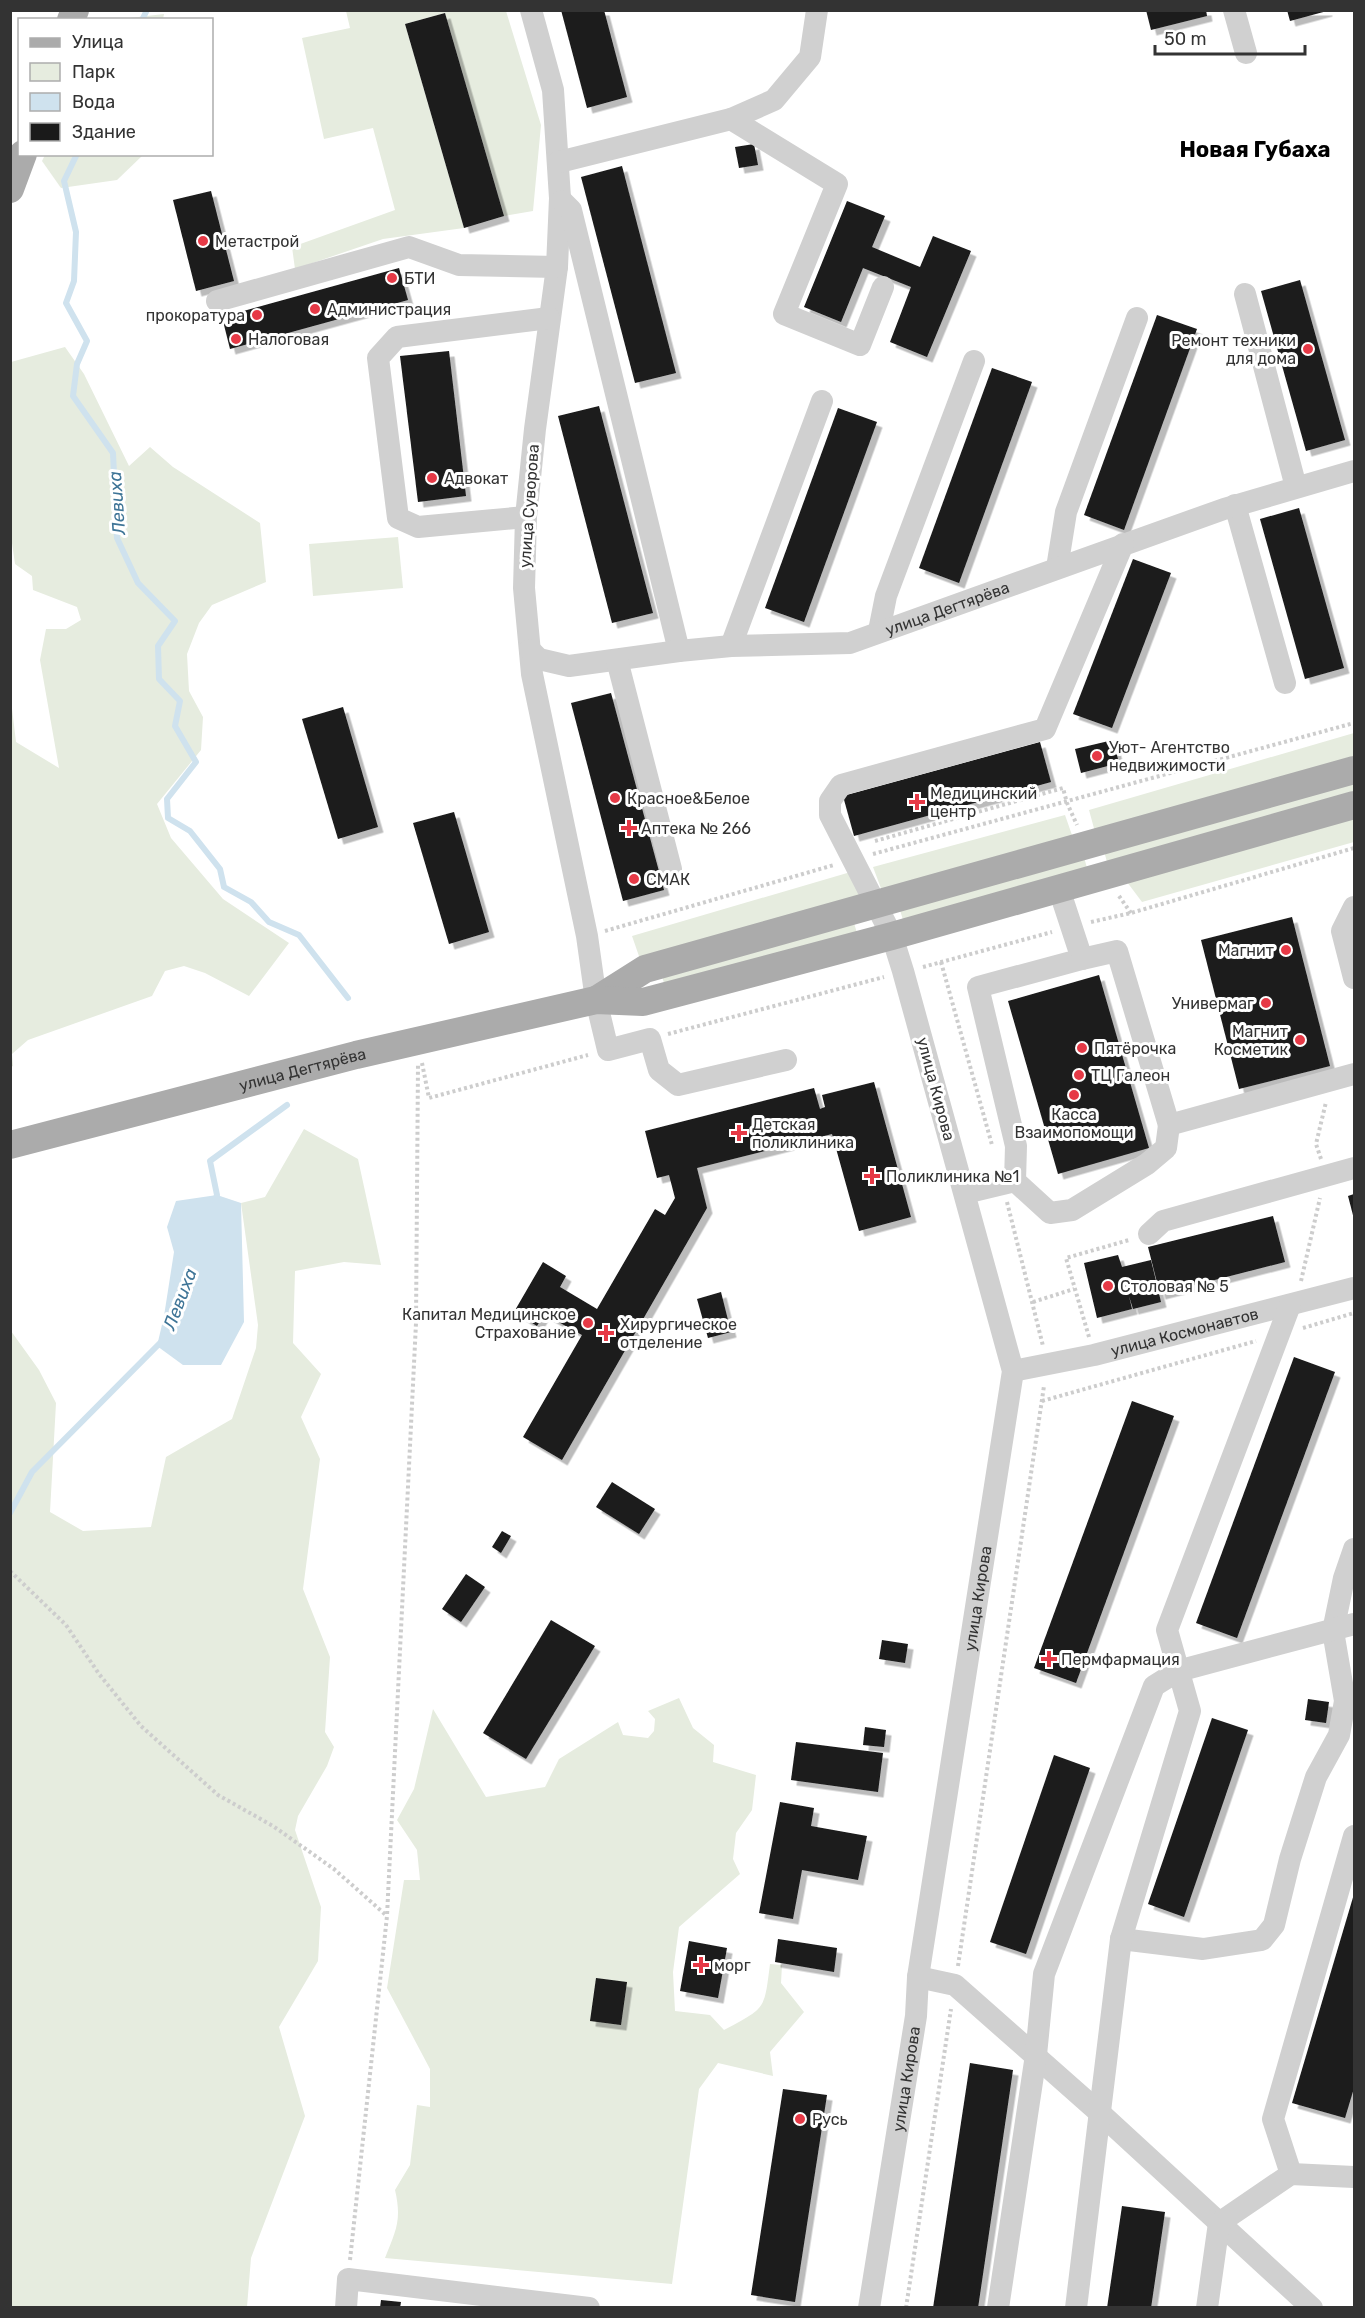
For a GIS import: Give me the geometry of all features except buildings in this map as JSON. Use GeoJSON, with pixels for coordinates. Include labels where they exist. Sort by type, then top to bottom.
{"type":"FeatureCollection","features":[{"type":"Feature","properties":{"kind":"main road"},"geometry":{"type":"LineString","coordinates":[[10,189],[22,156]]}},
{"type":"Feature","properties":{"kind":"main road","name":"улица Дегтярёва"},"geometry":{"type":"LineString","coordinates":[[596,1000],[645,969],[1354,770]]}},
{"type":"Feature","properties":{"kind":"main road","name":"улица Дегтярёва"},"geometry":{"type":"LineString","coordinates":[[10,1145],[356,1055],[596,1000],[644,1002],[892,936],[1354,805]]}},
{"type":"Feature","properties":{"kind":"street","name":"улица Суворова"},"geometry":{"type":"LineString","coordinates":[[531,10],[553,90],[560,198],[557,267],[526,517],[524,588],[532,674],[587,936],[596,1000],[608,1050]]}},
{"type":"Feature","properties":{"kind":"street"},"geometry":{"type":"LineString","coordinates":[[559,162],[731,119],[774,100],[810,57],[817,10]]}},
{"type":"Feature","properties":{"kind":"street"},"geometry":{"type":"LineString","coordinates":[[1234,10],[1246,53]]}},
{"type":"Feature","properties":{"kind":"street"},"geometry":{"type":"LineString","coordinates":[[731,119],[837,184],[784,314],[860,345],[883,287]]}},
{"type":"Feature","properties":{"kind":"street"},"geometry":{"type":"LineString","coordinates":[[560,198],[571,210],[680,651]]}},
{"type":"Feature","properties":{"kind":"street"},"geometry":{"type":"LineString","coordinates":[[217,301],[409,247],[459,265],[557,267]]}},
{"type":"Feature","properties":{"kind":"street"},"geometry":{"type":"LineString","coordinates":[[1245,294],[1296,487]]}},
{"type":"Feature","properties":{"kind":"street"},"geometry":{"type":"LineString","coordinates":[[526,517],[418,527],[398,518],[378,358],[397,337],[549,318]]}},
{"type":"Feature","properties":{"kind":"street"},"geometry":{"type":"LineString","coordinates":[[1057,568],[1066,512],[1137,318]]}},
{"type":"Feature","properties":{"kind":"street"},"geometry":{"type":"LineString","coordinates":[[879,631],[886,596],[974,361]]}},
{"type":"Feature","properties":{"kind":"street"},"geometry":{"type":"LineString","coordinates":[[731,646],[822,401]]}},
{"type":"Feature","properties":{"kind":"street","name":"улица Дегтярёва"},"geometry":{"type":"LineString","coordinates":[[530,650],[539,659],[570,666],[731,646],[850,643],[1235,505],[1354,471]]}},
{"type":"Feature","properties":{"kind":"street"},"geometry":{"type":"LineString","coordinates":[[1235,505],[1285,683]]}},
{"type":"Feature","properties":{"kind":"street","name":"улица Кирова"},"geometry":{"type":"LineString","coordinates":[[869,2307],[916,2016],[918,1977],[1013,1371],[892,936],[830,815],[830,801],[841,785],[1045,729],[1123,544]]}},
{"type":"Feature","properties":{"kind":"street"},"geometry":{"type":"LineString","coordinates":[[617,660],[671,869]]}},
{"type":"Feature","properties":{"kind":"street"},"geometry":{"type":"LineString","coordinates":[[1059,889],[1082,959]]}},
{"type":"Feature","properties":{"kind":"street"},"geometry":{"type":"LineString","coordinates":[[1354,907],[1342,931],[1354,978]]}},
{"type":"Feature","properties":{"kind":"street"},"geometry":{"type":"LineString","coordinates":[[1117,951],[1169,1125],[1166,1148],[1147,1164],[1072,1210],[1050,1214],[1009,1182],[1016,1146],[978,987],[1117,951]]}},
{"type":"Feature","properties":{"kind":"street"},"geometry":{"type":"LineString","coordinates":[[608,1050],[650,1039],[658,1070],[678,1085],[786,1060]]}},
{"type":"Feature","properties":{"kind":"street"},"geometry":{"type":"LineString","coordinates":[[1169,1125],[1354,1074]]}},
{"type":"Feature","properties":{"kind":"street"},"geometry":{"type":"LineString","coordinates":[[1149,1234],[1163,1221],[1354,1168]]}},
{"type":"Feature","properties":{"kind":"street"},"geometry":{"type":"LineString","coordinates":[[965,1193],[1009,1182]]}},
{"type":"Feature","properties":{"kind":"street","name":"улица Космонавтов"},"geometry":{"type":"LineString","coordinates":[[1013,1371],[1094,1354],[1354,1288]]}},
{"type":"Feature","properties":{"kind":"street"},"geometry":{"type":"LineString","coordinates":[[1076,2307],[1121,1939],[1190,1711],[1167,1630],[1290,1305]]}},
{"type":"Feature","properties":{"kind":"street"},"geometry":{"type":"LineString","coordinates":[[1121,1939],[1203,1949],[1262,1940],[1274,1925],[1290,1859],[1316,1777],[1339,1735],[1345,1701],[1333,1631],[1344,1578],[1354,1549]]}},
{"type":"Feature","properties":{"kind":"street"},"geometry":{"type":"LineString","coordinates":[[998,2307],[1036,2055],[1044,1974],[1154,1686],[1178,1671],[1354,1624]]}},
{"type":"Feature","properties":{"kind":"street"},"geometry":{"type":"LineString","coordinates":[[1291,2174],[1273,2120],[1354,1836]]}},
{"type":"Feature","properties":{"kind":"street"},"geometry":{"type":"LineString","coordinates":[[918,1977],[955,1985],[1036,2055],[1312,2307]]}},
{"type":"Feature","properties":{"kind":"street"},"geometry":{"type":"LineString","coordinates":[[1207,2307],[1219,2223],[1291,2174],[1354,2177]]}},
{"type":"Feature","properties":{"kind":"street"},"geometry":{"type":"LineString","coordinates":[[346,2307],[348,2279],[589,2307]]}},
{"type":"Feature","properties":{"kind":"path"},"geometry":{"type":"LineString","coordinates":[[587,936],[852,860],[1354,723]]}},
{"type":"Feature","properties":{"kind":"path"},"geometry":{"type":"LineString","coordinates":[[875,841],[1063,788],[1067,803]]}},
{"type":"Feature","properties":{"kind":"path"},"geometry":{"type":"LineString","coordinates":[[665,1035],[1131,913],[1354,848]]}},
{"type":"Feature","properties":{"kind":"path"},"geometry":{"type":"LineString","coordinates":[[906,2307],[1047,1365],[1009,1182],[941,962]]}},
{"type":"Feature","properties":{"kind":"path"},"geometry":{"type":"LineString","coordinates":[[418,1042],[429,1098],[608,1050]]}},
{"type":"Feature","properties":{"kind":"path"},"geometry":{"type":"LineString","coordinates":[[348,2279],[387,1916],[416,1323],[418,1042]]}},
{"type":"Feature","properties":{"kind":"path"},"geometry":{"type":"LineString","coordinates":[[1094,1354],[1066,1258],[1121,1242]]}},
{"type":"Feature","properties":{"kind":"path"},"geometry":{"type":"LineString","coordinates":[[1033,1302],[1074,1289]]}},
{"type":"Feature","properties":{"kind":"path"},"geometry":{"type":"LineString","coordinates":[[1042,1401],[1354,1313]]}},
{"type":"Feature","properties":{"kind":"path"},"geometry":{"type":"LineString","coordinates":[[10,1571],[66,1625],[99,1674],[141,1726],[218,1794],[273,1826],[334,1869],[387,1916]]}},
{"type":"Feature","properties":{"kind":"green space"},"geometry":{"type":"Polygon","coordinates":[[[346,11],[506,11],[541,125],[533,211],[504,216],[445,13],[405,24],[464,228],[383,239],[295,269],[292,247],[395,210],[373,128],[324,139],[302,38],[350,28],[346,11]]]}},
{"type":"Feature","properties":{"kind":"green space"},"geometry":{"type":"Polygon","coordinates":[[[164,14],[163,18],[130,18],[164,14]]]}},
{"type":"Feature","properties":{"kind":"green space"},"geometry":{"type":"Polygon","coordinates":[[[44,156],[142,156],[117,180],[61,188],[42,161],[44,156]]]}},
{"type":"Feature","properties":{"kind":"green space"},"geometry":{"type":"Polygon","coordinates":[[[65,347],[84,374],[129,466],[150,447],[173,467],[260,523],[266,582],[212,605],[199,623],[187,654],[189,691],[203,717],[201,750],[157,804],[171,838],[223,899],[289,943],[249,996],[205,973],[184,966],[165,971],[152,996],[28,1040],[12,1054],[13,1066],[11,1067],[11,700],[16,742],[59,768],[40,660],[46,629],[66,629],[81,620],[77,607],[33,590],[32,576],[15,564],[10,529],[11,362],[65,347]]]}},
{"type":"Feature","properties":{"kind":"green space"},"geometry":{"type":"Polygon","coordinates":[[[398,537],[403,588],[313,596],[309,544],[398,537]]]}},
{"type":"Feature","properties":{"kind":"green space"},"geometry":{"type":"Polygon","coordinates":[[[1354,733],[1354,760],[1095,832],[1089,810],[1354,733]]]}},
{"type":"Feature","properties":{"kind":"green space"},"geometry":{"type":"Polygon","coordinates":[[[1354,781],[1354,792],[1107,862],[1104,851],[1354,781]]]}},
{"type":"Feature","properties":{"kind":"green space"},"geometry":{"type":"Polygon","coordinates":[[[1065,815],[1073,838],[882,891],[873,867],[1065,815]]]}},
{"type":"Feature","properties":{"kind":"green space"},"geometry":{"type":"Polygon","coordinates":[[[1354,817],[1354,842],[1142,902],[1127,882],[1354,817]]]}},
{"type":"Feature","properties":{"kind":"green space"},"geometry":{"type":"Polygon","coordinates":[[[1084,857],[1087,868],[903,920],[900,910],[1084,857]]]}},
{"type":"Feature","properties":{"kind":"green space"},"geometry":{"type":"Polygon","coordinates":[[[854,871],[860,897],[640,959],[632,936],[854,871]]]}},
{"type":"Feature","properties":{"kind":"green space"},"geometry":{"type":"Polygon","coordinates":[[[854,923],[857,933],[665,987],[662,976],[854,923]]]}},
{"type":"Feature","properties":{"kind":"green space"},"geometry":{"type":"Polygon","coordinates":[[[304,1129],[358,1159],[381,1265],[344,1262],[295,1271],[293,1343],[321,1374],[301,1417],[320,1459],[303,1589],[330,1657],[325,1732],[334,1747],[327,1766],[298,1816],[295,1830],[321,1907],[318,1961],[279,2027],[305,2116],[251,2258],[247,2307],[11,2307],[11,1331],[39,1370],[56,1403],[50,1512],[83,1531],[151,1527],[166,1457],[232,1419],[256,1348],[258,1325],[241,1203],[265,1197],[304,1129]]]}},
{"type":"Feature","properties":{"kind":"green space"},"geometry":{"type":"Polygon","coordinates":[[[679,1698],[693,1728],[714,1745],[713,1762],[756,1775],[752,1810],[736,1833],[733,1859],[740,1874],[679,1927],[673,1972],[675,2011],[710,2015],[724,2030],[748,2017],[761,2006],[770,1964],[782,1965],[781,1983],[804,2012],[770,2052],[773,2076],[718,2063],[699,2089],[672,2284],[385,2258],[397,2225],[398,2209],[395,2190],[410,2165],[417,2105],[430,2107],[430,2069],[387,1988],[404,1880],[420,1880],[417,1850],[397,1820],[414,1789],[433,1709],[486,1797],[545,1787],[559,1759],[618,1722],[623,1735],[648,1738],[654,1731],[655,1719],[648,1711],[679,1698]]]}},
{"type":"Feature","properties":{"kind":"water"},"geometry":{"type":"Polygon","coordinates":[[[217,1195],[241,1203],[244,1322],[221,1365],[183,1365],[157,1346],[174,1252],[167,1227],[176,1201],[217,1195]]]}},
{"type":"Feature","properties":{"kind":"waterway","name":"Левиха"},"geometry":{"type":"LineString","coordinates":[[143,18],[147,10]]}},
{"type":"Feature","properties":{"kind":"waterway","name":"Левиха"},"geometry":{"type":"LineString","coordinates":[[76,156],[64,181],[76,232],[74,281],[66,303],[87,341],[77,364],[73,396],[113,453],[117,538],[138,583],[175,621],[158,646],[159,679],[180,701],[175,726],[196,762],[167,799],[168,818],[190,831],[220,869],[224,887],[251,902],[269,922],[299,935],[348,998]]}},
{"type":"Feature","properties":{"kind":"waterway","name":"Левиха"},"geometry":{"type":"LineString","coordinates":[[215,1201],[217,1195],[210,1161],[287,1105]]}},
{"type":"Feature","properties":{"kind":"waterway","name":"Левиха"},"geometry":{"type":"LineString","coordinates":[[10,1513],[32,1472],[162,1341]]}},
{"type":"Feature","properties":{"kind":"place","name":"Метастрой"},"geometry":{"type":"Point","coordinates":[203,241]}},
{"type":"Feature","properties":{"kind":"place","name":"БТИ"},"geometry":{"type":"Point","coordinates":[392,278]}},
{"type":"Feature","properties":{"kind":"place","name":"Администрация"},"geometry":{"type":"Point","coordinates":[315,309]}},
{"type":"Feature","properties":{"kind":"place","name":"прокоратура"},"geometry":{"type":"Point","coordinates":[257,315]}},
{"type":"Feature","properties":{"kind":"place","name":"Налоговая"},"geometry":{"type":"Point","coordinates":[236,339]}},
{"type":"Feature","properties":{"kind":"place","name":"Ремонт техники для дома"},"geometry":{"type":"Point","coordinates":[1308,349]}},
{"type":"Feature","properties":{"kind":"place","name":"Адвокат"},"geometry":{"type":"Point","coordinates":[432,478]}},
{"type":"Feature","properties":{"kind":"place","name":"Уют- Агентство недвижимости"},"geometry":{"type":"Point","coordinates":[1097,756]}},
{"type":"Feature","properties":{"kind":"place","name":"Красное&Белое"},"geometry":{"type":"Point","coordinates":[615,798]}},
{"type":"Feature","properties":{"kind":"place","name":"Медицинский центр"},"geometry":{"type":"Point","coordinates":[917,802]}},
{"type":"Feature","properties":{"kind":"place","name":"Аптека № 266"},"geometry":{"type":"Point","coordinates":[629,828]}},
{"type":"Feature","properties":{"kind":"place","name":"СМАК"},"geometry":{"type":"Point","coordinates":[634,879]}},
{"type":"Feature","properties":{"kind":"place","name":"Магнит"},"geometry":{"type":"Point","coordinates":[1286,950]}},
{"type":"Feature","properties":{"kind":"place","name":"Универмаг"},"geometry":{"type":"Point","coordinates":[1266,1003]}},
{"type":"Feature","properties":{"kind":"place","name":"Магнит Косметик"},"geometry":{"type":"Point","coordinates":[1300,1040]}},
{"type":"Feature","properties":{"kind":"place","name":"Пятёрочка"},"geometry":{"type":"Point","coordinates":[1082,1048]}},
{"type":"Feature","properties":{"kind":"place","name":"ТЦ Галеон"},"geometry":{"type":"Point","coordinates":[1079,1075]}},
{"type":"Feature","properties":{"kind":"place","name":"Касса Взаимопомощи"},"geometry":{"type":"Point","coordinates":[1074,1095]}},
{"type":"Feature","properties":{"kind":"place","name":"Детская поликлиника"},"geometry":{"type":"Point","coordinates":[739,1133]}},
{"type":"Feature","properties":{"kind":"place","name":"Поликлиника №1"},"geometry":{"type":"Point","coordinates":[872,1176]}},
{"type":"Feature","properties":{"kind":"place","name":"Столовая № 5"},"geometry":{"type":"Point","coordinates":[1108,1286]}},
{"type":"Feature","properties":{"kind":"place","name":"Капитал Медицинское Страхование"},"geometry":{"type":"Point","coordinates":[588,1323]}},
{"type":"Feature","properties":{"kind":"place","name":"Хирургическое отделение"},"geometry":{"type":"Point","coordinates":[606,1333]}},
{"type":"Feature","properties":{"kind":"place","name":"Пермфармация"},"geometry":{"type":"Point","coordinates":[1049,1659]}},
{"type":"Feature","properties":{"kind":"place","name":"морг"},"geometry":{"type":"Point","coordinates":[701,1965]}},
{"type":"Feature","properties":{"kind":"place","name":"Русь"},"geometry":{"type":"Point","coordinates":[800,2119]}},
{"type":"Feature","properties":{"kind":"district","name":"Новая Губаха"},"geometry":{"type":"Point","coordinates":[1255,149]}}]}
